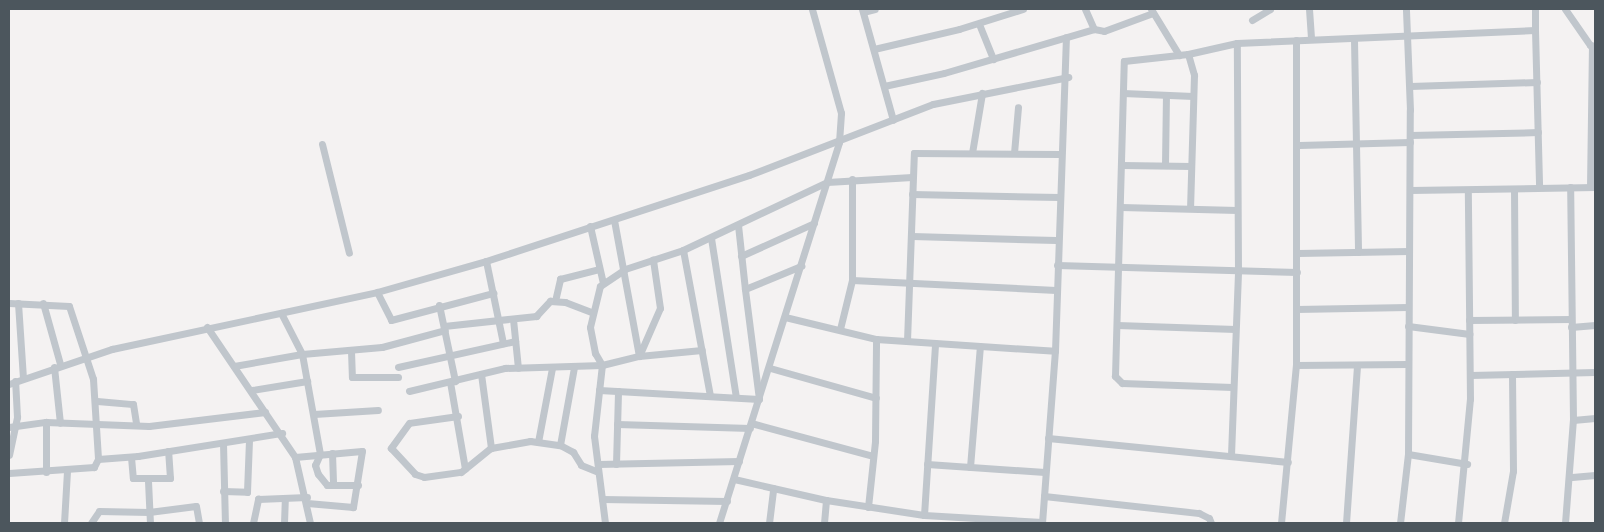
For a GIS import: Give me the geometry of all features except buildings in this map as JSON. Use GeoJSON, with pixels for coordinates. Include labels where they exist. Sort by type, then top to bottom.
{"type":"FeatureCollection","features":[{"type":"Feature","properties":{"kind":"street"},"geometry":{"type":"LineString","coordinates":[[719,523],[770,368],[839,142],[840,113],[812,9]]}},
{"type":"Feature","properties":{"kind":"street"},"geometry":{"type":"LineString","coordinates":[[875,9],[863,10],[893,120]]}},
{"type":"Feature","properties":{"kind":"street"},"geometry":{"type":"LineString","coordinates":[[874,49],[979,24],[1022,9]]}},
{"type":"Feature","properties":{"kind":"street"},"geometry":{"type":"LineString","coordinates":[[1085,9],[1094,29]]}},
{"type":"Feature","properties":{"kind":"street"},"geometry":{"type":"LineString","coordinates":[[1252,20],[1270,9]]}},
{"type":"Feature","properties":{"kind":"street"},"geometry":{"type":"LineString","coordinates":[[1309,9],[1311,40]]}},
{"type":"Feature","properties":{"kind":"street"},"geometry":{"type":"LineString","coordinates":[[1400,523],[1408,454],[1410,86],[1406,9]]}},
{"type":"Feature","properties":{"kind":"street"},"geometry":{"type":"LineString","coordinates":[[1535,9],[1540,187]]}},
{"type":"Feature","properties":{"kind":"street"},"geometry":{"type":"LineString","coordinates":[[1410,190],[1468,191],[1540,187],[1593,187],[1594,46],[1565,9]]}},
{"type":"Feature","properties":{"kind":"street"},"geometry":{"type":"LineString","coordinates":[[884,86],[993,59],[1094,29],[1104,31],[1152,11],[1179,55]]}},
{"type":"Feature","properties":{"kind":"street"},"geometry":{"type":"LineString","coordinates":[[979,24],[993,59]]}},
{"type":"Feature","properties":{"kind":"street"},"geometry":{"type":"LineString","coordinates":[[1232,387],[1122,382],[1114,370],[1121,207],[1124,61],[1188,54],[1237,42],[1354,40],[1535,30]]}},
{"type":"Feature","properties":{"kind":"street"},"geometry":{"type":"LineString","coordinates":[[734,479],[826,500],[924,515],[982,522],[1042,523],[1056,351],[1056,240],[1060,154],[1068,77],[1066,37]]}},
{"type":"Feature","properties":{"kind":"street"},"geometry":{"type":"LineString","coordinates":[[1281,523],[1296,365],[1298,145],[1296,40]]}},
{"type":"Feature","properties":{"kind":"street"},"geometry":{"type":"LineString","coordinates":[[1354,40],[1358,252]]}},
{"type":"Feature","properties":{"kind":"street"},"geometry":{"type":"LineString","coordinates":[[1231,455],[1232,387],[1238,270],[1237,42]]}},
{"type":"Feature","properties":{"kind":"street"},"geometry":{"type":"LineString","coordinates":[[1188,54],[1193,69],[1190,208]]}},
{"type":"Feature","properties":{"kind":"street"},"geometry":{"type":"LineString","coordinates":[[9,455],[12,426],[12,383],[23,378],[88,357],[207,327],[377,292],[486,261],[590,226],[614,220],[839,142],[933,104],[1068,77]]}},
{"type":"Feature","properties":{"kind":"street"},"geometry":{"type":"LineString","coordinates":[[1410,86],[1537,82]]}},
{"type":"Feature","properties":{"kind":"street"},"geometry":{"type":"LineString","coordinates":[[972,153],[982,93]]}},
{"type":"Feature","properties":{"kind":"street"},"geometry":{"type":"LineString","coordinates":[[1123,93],[1193,96]]}},
{"type":"Feature","properties":{"kind":"street"},"geometry":{"type":"LineString","coordinates":[[1165,165],[1166,95]]}},
{"type":"Feature","properties":{"kind":"street"},"geometry":{"type":"LineString","coordinates":[[1014,153],[1018,107]]}},
{"type":"Feature","properties":{"kind":"street"},"geometry":{"type":"LineString","coordinates":[[1298,145],[1356,144],[1538,132]]}},
{"type":"Feature","properties":{"kind":"street"},"geometry":{"type":"LineString","coordinates":[[322,144],[350,253]]}},
{"type":"Feature","properties":{"kind":"street"},"geometry":{"type":"LineString","coordinates":[[907,341],[911,284],[914,153],[1060,154]]}},
{"type":"Feature","properties":{"kind":"street"},"geometry":{"type":"LineString","coordinates":[[1122,164],[1191,166]]}},
{"type":"Feature","properties":{"kind":"street"},"geometry":{"type":"LineString","coordinates":[[605,523],[594,436],[602,365],[592,338],[591,312],[603,283],[625,269],[684,250],[827,182],[852,179],[912,178]]}},
{"type":"Feature","properties":{"kind":"street"},"geometry":{"type":"LineString","coordinates":[[840,330],[852,280],[852,179]]}},
{"type":"Feature","properties":{"kind":"street"},"geometry":{"type":"LineString","coordinates":[[1565,523],[1572,477],[1573,420],[1570,187]]}},
{"type":"Feature","properties":{"kind":"street"},"geometry":{"type":"LineString","coordinates":[[1514,189],[1516,320]]}},
{"type":"Feature","properties":{"kind":"street"},"geometry":{"type":"LineString","coordinates":[[1458,523],[1467,464],[1470,375],[1468,191]]}},
{"type":"Feature","properties":{"kind":"street"},"geometry":{"type":"LineString","coordinates":[[912,194],[1059,197]]}},
{"type":"Feature","properties":{"kind":"street"},"geometry":{"type":"LineString","coordinates":[[1121,207],[1237,210]]}},
{"type":"Feature","properties":{"kind":"street"},"geometry":{"type":"LineString","coordinates":[[614,220],[625,269],[639,356]]}},
{"type":"Feature","properties":{"kind":"street"},"geometry":{"type":"LineString","coordinates":[[741,256],[814,223]]}},
{"type":"Feature","properties":{"kind":"street"},"geometry":{"type":"LineString","coordinates":[[738,225],[759,398]]}},
{"type":"Feature","properties":{"kind":"street"},"geometry":{"type":"LineString","coordinates":[[590,226],[603,283]]}},
{"type":"Feature","properties":{"kind":"street"},"geometry":{"type":"LineString","coordinates":[[912,236],[1056,240]]}},
{"type":"Feature","properties":{"kind":"street"},"geometry":{"type":"LineString","coordinates":[[711,238],[736,397]]}},
{"type":"Feature","properties":{"kind":"street"},"geometry":{"type":"LineString","coordinates":[[684,250],[710,396]]}},
{"type":"Feature","properties":{"kind":"street"},"geometry":{"type":"LineString","coordinates":[[1298,254],[1409,251]]}},
{"type":"Feature","properties":{"kind":"street"},"geometry":{"type":"LineString","coordinates":[[639,356],[660,308],[654,260]]}},
{"type":"Feature","properties":{"kind":"street"},"geometry":{"type":"LineString","coordinates":[[486,261],[500,321],[502,343]]}},
{"type":"Feature","properties":{"kind":"street"},"geometry":{"type":"LineString","coordinates":[[1057,265],[1297,272]]}},
{"type":"Feature","properties":{"kind":"street"},"geometry":{"type":"LineString","coordinates":[[745,289],[801,266]]}},
{"type":"Feature","properties":{"kind":"street"},"geometry":{"type":"LineString","coordinates":[[555,301],[560,279],[599,268]]}},
{"type":"Feature","properties":{"kind":"street"},"geometry":{"type":"LineString","coordinates":[[852,280],[1056,290]]}},
{"type":"Feature","properties":{"kind":"street"},"geometry":{"type":"LineString","coordinates":[[377,292],[390,320],[439,305],[493,293]]}},
{"type":"Feature","properties":{"kind":"street"},"geometry":{"type":"LineString","coordinates":[[234,366],[302,354],[351,351],[385,346],[445,328],[536,316],[544,304],[555,301],[591,312]]}},
{"type":"Feature","properties":{"kind":"street"},"geometry":{"type":"LineString","coordinates":[[9,303],[43,303],[69,306],[88,357],[96,401],[98,459],[96,466],[67,471],[9,473]]}},
{"type":"Feature","properties":{"kind":"street"},"geometry":{"type":"LineString","coordinates":[[18,303],[23,378]]}},
{"type":"Feature","properties":{"kind":"street"},"geometry":{"type":"LineString","coordinates":[[43,303],[57,366],[60,423]]}},
{"type":"Feature","properties":{"kind":"street"},"geometry":{"type":"LineString","coordinates":[[439,305],[451,358],[452,381],[465,469]]}},
{"type":"Feature","properties":{"kind":"street"},"geometry":{"type":"LineString","coordinates":[[1296,309],[1408,307]]}},
{"type":"Feature","properties":{"kind":"street"},"geometry":{"type":"LineString","coordinates":[[281,313],[302,354],[320,454],[315,465],[318,474],[327,484],[358,485]]}},
{"type":"Feature","properties":{"kind":"street"},"geometry":{"type":"LineString","coordinates":[[785,317],[876,339],[1056,351]]}},
{"type":"Feature","properties":{"kind":"street"},"geometry":{"type":"LineString","coordinates":[[513,319],[518,368]]}},
{"type":"Feature","properties":{"kind":"street"},"geometry":{"type":"LineString","coordinates":[[1469,320],[1516,320],[1595,325]]}},
{"type":"Feature","properties":{"kind":"street"},"geometry":{"type":"LineString","coordinates":[[1117,324],[1235,329]]}},
{"type":"Feature","properties":{"kind":"street"},"geometry":{"type":"LineString","coordinates":[[1408,326],[1469,334]]}},
{"type":"Feature","properties":{"kind":"street"},"geometry":{"type":"LineString","coordinates":[[207,327],[252,390],[265,412],[282,433],[295,457],[307,500],[310,523]]}},
{"type":"Feature","properties":{"kind":"street"},"geometry":{"type":"LineString","coordinates":[[868,506],[876,398],[876,339]]}},
{"type":"Feature","properties":{"kind":"street"},"geometry":{"type":"LineString","coordinates":[[398,367],[451,358],[466,350],[515,341]]}},
{"type":"Feature","properties":{"kind":"street"},"geometry":{"type":"LineString","coordinates":[[924,515],[935,343]]}},
{"type":"Feature","properties":{"kind":"street"},"geometry":{"type":"LineString","coordinates":[[970,467],[980,346]]}},
{"type":"Feature","properties":{"kind":"street"},"geometry":{"type":"LineString","coordinates":[[409,391],[481,374],[518,368],[602,365],[639,356],[702,350]]}},
{"type":"Feature","properties":{"kind":"street"},"geometry":{"type":"LineString","coordinates":[[351,351],[352,377],[398,377]]}},
{"type":"Feature","properties":{"kind":"street"},"geometry":{"type":"LineString","coordinates":[[1296,365],[1357,366],[1408,364]]}},
{"type":"Feature","properties":{"kind":"street"},"geometry":{"type":"LineString","coordinates":[[1346,523],[1357,366]]}},
{"type":"Feature","properties":{"kind":"street"},"geometry":{"type":"LineString","coordinates":[[560,444],[574,367]]}},
{"type":"Feature","properties":{"kind":"street"},"geometry":{"type":"LineString","coordinates":[[538,442],[552,368]]}},
{"type":"Feature","properties":{"kind":"street"},"geometry":{"type":"LineString","coordinates":[[770,368],[876,398]]}},
{"type":"Feature","properties":{"kind":"street"},"geometry":{"type":"LineString","coordinates":[[1470,375],[1595,372]]}},
{"type":"Feature","properties":{"kind":"street"},"geometry":{"type":"LineString","coordinates":[[481,374],[491,448]]}},
{"type":"Feature","properties":{"kind":"street"},"geometry":{"type":"LineString","coordinates":[[1504,523],[1513,471],[1512,374]]}},
{"type":"Feature","properties":{"kind":"street"},"geometry":{"type":"LineString","coordinates":[[252,390],[307,381]]}},
{"type":"Feature","properties":{"kind":"street"},"geometry":{"type":"LineString","coordinates":[[599,390],[759,398]]}},
{"type":"Feature","properties":{"kind":"street"},"geometry":{"type":"LineString","coordinates":[[616,464],[618,391]]}},
{"type":"Feature","properties":{"kind":"street"},"geometry":{"type":"LineString","coordinates":[[96,401],[133,404],[136,424]]}},
{"type":"Feature","properties":{"kind":"street"},"geometry":{"type":"LineString","coordinates":[[314,414],[378,410]]}},
{"type":"Feature","properties":{"kind":"street"},"geometry":{"type":"LineString","coordinates":[[12,426],[46,422],[97,425],[136,424],[265,412]]}},
{"type":"Feature","properties":{"kind":"street"},"geometry":{"type":"LineString","coordinates":[[458,416],[409,422],[391,447],[420,477],[457,473],[465,469],[491,448],[538,442],[560,444],[572,452],[581,465],[598,468],[616,464],[739,461]]}},
{"type":"Feature","properties":{"kind":"street"},"geometry":{"type":"LineString","coordinates":[[1573,420],[1595,418]]}},
{"type":"Feature","properties":{"kind":"street"},"geometry":{"type":"LineString","coordinates":[[46,422],[46,472]]}},
{"type":"Feature","properties":{"kind":"street"},"geometry":{"type":"LineString","coordinates":[[617,424],[751,425],[873,456]]}},
{"type":"Feature","properties":{"kind":"street"},"geometry":{"type":"LineString","coordinates":[[98,459],[132,457],[282,433]]}},
{"type":"Feature","properties":{"kind":"street"},"geometry":{"type":"LineString","coordinates":[[1048,438],[1288,462]]}},
{"type":"Feature","properties":{"kind":"street"},"geometry":{"type":"LineString","coordinates":[[223,491],[247,492],[248,439]]}},
{"type":"Feature","properties":{"kind":"street"},"geometry":{"type":"LineString","coordinates":[[223,442],[225,523]]}},
{"type":"Feature","properties":{"kind":"street"},"geometry":{"type":"LineString","coordinates":[[132,457],[132,477],[148,481],[171,478],[168,451]]}},
{"type":"Feature","properties":{"kind":"street"},"geometry":{"type":"LineString","coordinates":[[253,523],[256,500],[307,500],[352,507],[358,485],[362,451],[295,457]]}},
{"type":"Feature","properties":{"kind":"street"},"geometry":{"type":"LineString","coordinates":[[332,453],[332,484]]}},
{"type":"Feature","properties":{"kind":"street"},"geometry":{"type":"LineString","coordinates":[[1408,454],[1467,464]]}},
{"type":"Feature","properties":{"kind":"street"},"geometry":{"type":"LineString","coordinates":[[927,464],[1046,472]]}},
{"type":"Feature","properties":{"kind":"street"},"geometry":{"type":"LineString","coordinates":[[64,523],[67,471]]}},
{"type":"Feature","properties":{"kind":"street"},"geometry":{"type":"LineString","coordinates":[[1572,477],[1595,475]]}},
{"type":"Feature","properties":{"kind":"street"},"geometry":{"type":"LineString","coordinates":[[148,481],[150,523]]}},
{"type":"Feature","properties":{"kind":"street"},"geometry":{"type":"LineString","coordinates":[[769,523],[774,488]]}},
{"type":"Feature","properties":{"kind":"street"},"geometry":{"type":"LineString","coordinates":[[1044,496],[1199,513],[1209,518],[1211,523]]}},
{"type":"Feature","properties":{"kind":"street"},"geometry":{"type":"LineString","coordinates":[[284,523],[286,499]]}},
{"type":"Feature","properties":{"kind":"street"},"geometry":{"type":"LineString","coordinates":[[602,499],[727,500]]}},
{"type":"Feature","properties":{"kind":"street"},"geometry":{"type":"LineString","coordinates":[[824,523],[826,500]]}},
{"type":"Feature","properties":{"kind":"street"},"geometry":{"type":"LineString","coordinates":[[91,523],[99,511],[149,512],[196,506],[199,523]]}}]}
